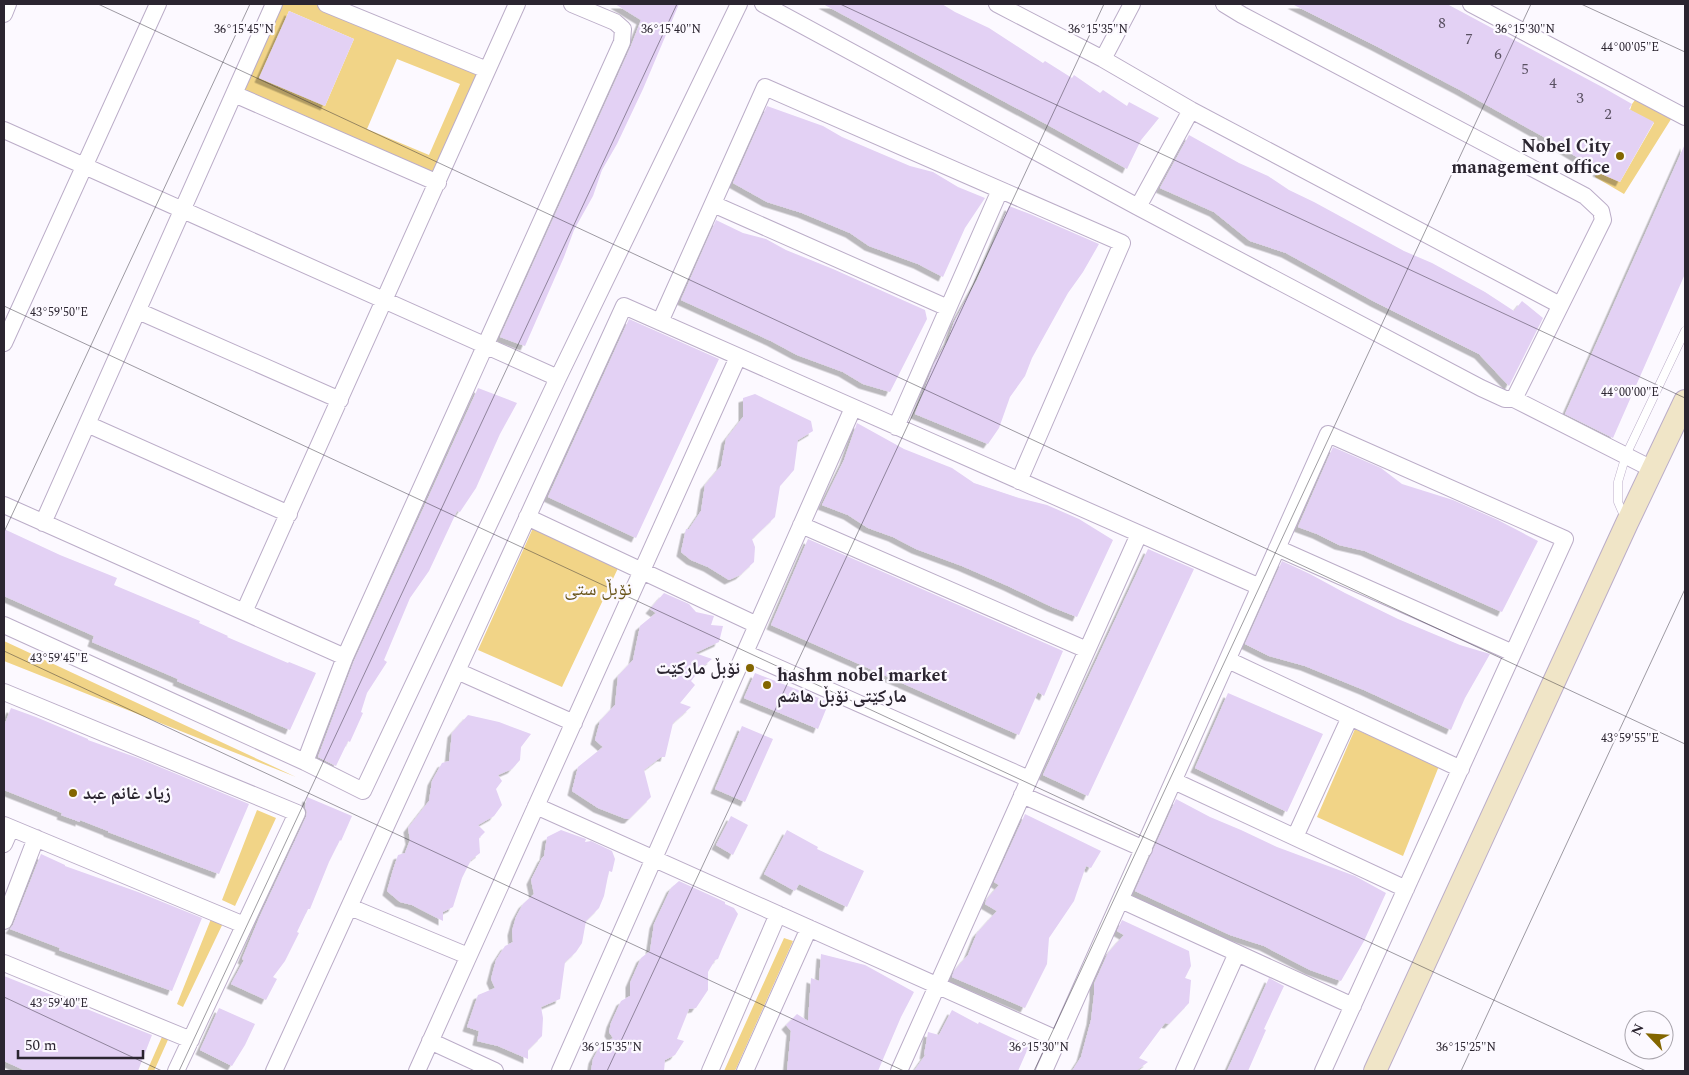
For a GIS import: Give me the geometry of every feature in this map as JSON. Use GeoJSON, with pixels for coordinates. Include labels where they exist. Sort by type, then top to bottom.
{"type":"FeatureCollection","features":[{"type":"Feature","properties":{"kind":"street"},"geometry":{"type":"LineString","coordinates":[[4,14],[8,4]]}},
{"type":"Feature","properties":{"kind":"street"},"geometry":{"type":"LineString","coordinates":[[4,343],[158,4]]}},
{"type":"Feature","properties":{"kind":"street"},"geometry":{"type":"LineString","coordinates":[[43,523],[274,4]]}},
{"type":"Feature","properties":{"kind":"street"},"geometry":{"type":"LineString","coordinates":[[326,4],[487,70]]}},
{"type":"Feature","properties":{"kind":"street"},"geometry":{"type":"LineString","coordinates":[[244,612],[517,4]]}},
{"type":"Feature","properties":{"kind":"street"},"geometry":{"type":"LineString","coordinates":[[305,762],[345,657],[622,42],[622,29],[614,22],[572,4]]}},
{"type":"Feature","properties":{"kind":"street"},"geometry":{"type":"LineString","coordinates":[[4,625],[305,762],[363,791],[558,378],[739,4]]}},
{"type":"Feature","properties":{"kind":"street"},"geometry":{"type":"LineString","coordinates":[[763,4],[1138,207],[1481,388],[1505,399],[1514,399],[1652,469]]}},
{"type":"Feature","properties":{"kind":"street"},"geometry":{"type":"LineString","coordinates":[[997,4],[1103,59],[1191,110],[1560,305]]}},
{"type":"Feature","properties":{"kind":"street"},"geometry":{"type":"LineString","coordinates":[[1103,59],[1132,4]]}},
{"type":"Feature","properties":{"kind":"street"},"geometry":{"type":"LineString","coordinates":[[1224,4],[1245,9],[1585,196],[1601,211],[1603,220],[1514,399]]}},
{"type":"Feature","properties":{"kind":"street"},"geometry":{"type":"LineString","coordinates":[[1471,4],[1685,117]]}},
{"type":"Feature","properties":{"kind":"street"},"geometry":{"type":"LineString","coordinates":[[660,322],[765,87],[1122,243],[1019,481]]}},
{"type":"Feature","properties":{"kind":"street"},"geometry":{"type":"LineString","coordinates":[[234,94],[438,182]]}},
{"type":"Feature","properties":{"kind":"street"},"geometry":{"type":"LineString","coordinates":[[1138,207],[1191,110]]}},
{"type":"Feature","properties":{"kind":"street"},"geometry":{"type":"LineString","coordinates":[[4,130],[558,378]]}},
{"type":"Feature","properties":{"kind":"street"},"geometry":{"type":"LineString","coordinates":[[896,427],[1000,190]]}},
{"type":"Feature","properties":{"kind":"street"},"geometry":{"type":"LineString","coordinates":[[713,204],[948,308]]}},
{"type":"Feature","properties":{"kind":"street"},"geometry":{"type":"LineString","coordinates":[[274,1071],[624,306],[1260,587]]}},
{"type":"Feature","properties":{"kind":"street"},"geometry":{"type":"LineString","coordinates":[[138,311],[340,400]]}},
{"type":"Feature","properties":{"kind":"street"},"geometry":{"type":"LineString","coordinates":[[417,1071],[738,357]]}},
{"type":"Feature","properties":{"kind":"street"},"geometry":{"type":"LineString","coordinates":[[1375,1071],[1685,400]]}},
{"type":"Feature","properties":{"kind":"street"},"geometry":{"type":"LineString","coordinates":[[560,1071],[853,408]]}},
{"type":"Feature","properties":{"kind":"street"},"geometry":{"type":"LineString","coordinates":[[87,424],[289,514]]}},
{"type":"Feature","properties":{"kind":"street"},"geometry":{"type":"LineString","coordinates":[[1044,1071],[1328,434],[1565,539],[1323,1071]]}},
{"type":"Feature","properties":{"kind":"street"},"geometry":{"type":"LineString","coordinates":[[4,506],[345,657]]}},
{"type":"Feature","properties":{"kind":"street"},"geometry":{"type":"LineString","coordinates":[[527,517],[757,625]]}},
{"type":"Feature","properties":{"kind":"street"},"geometry":{"type":"LineString","coordinates":[[801,525],[1087,650]]}},
{"type":"Feature","properties":{"kind":"street"},"geometry":{"type":"LineString","coordinates":[[899,1071],[1139,534]]}},
{"type":"Feature","properties":{"kind":"street"},"geometry":{"type":"LineString","coordinates":[[1277,548],[1513,653]]}},
{"type":"Feature","properties":{"kind":"street"},"geometry":{"type":"LineString","coordinates":[[745,653],[1030,779]]}},
{"type":"Feature","properties":{"kind":"street"},"geometry":{"type":"LineString","coordinates":[[1228,660],[1461,769]]}},
{"type":"Feature","properties":{"kind":"street"},"geometry":{"type":"LineString","coordinates":[[457,671],[574,723]]}},
{"type":"Feature","properties":{"kind":"street"},"geometry":{"type":"LineString","coordinates":[[4,692],[297,814],[176,1071]]}},
{"type":"Feature","properties":{"kind":"street"},"geometry":{"type":"LineString","coordinates":[[1295,837],[1350,717]]}},
{"type":"Feature","properties":{"kind":"street"},"geometry":{"type":"LineString","coordinates":[[1174,781],[1406,889]]}},
{"type":"Feature","properties":{"kind":"street"},"geometry":{"type":"LineString","coordinates":[[1022,795],[1144,849]]}},
{"type":"Feature","properties":{"kind":"street"},"geometry":{"type":"LineString","coordinates":[[536,806],[1059,1040]]}},
{"type":"Feature","properties":{"kind":"street"},"geometry":{"type":"LineString","coordinates":[[4,844],[7,826],[244,925]]}},
{"type":"Feature","properties":{"kind":"street"},"geometry":{"type":"LineString","coordinates":[[4,921],[36,838]]}},
{"type":"Feature","properties":{"kind":"street"},"geometry":{"type":"LineString","coordinates":[[1121,900],[1353,1006]]}},
{"type":"Feature","properties":{"kind":"street"},"geometry":{"type":"LineString","coordinates":[[350,908],[468,956]]}},
{"type":"Feature","properties":{"kind":"street"},"geometry":{"type":"LineString","coordinates":[[710,1071],[778,914]]}},
{"type":"Feature","properties":{"kind":"street"},"geometry":{"type":"LineString","coordinates":[[745,1071],[809,928]]}},
{"type":"Feature","properties":{"kind":"street"},"geometry":{"type":"LineString","coordinates":[[1184,1071],[1237,953]]}},
{"type":"Feature","properties":{"kind":"street"},"geometry":{"type":"LineString","coordinates":[[4,963],[191,1040]]}},
{"type":"Feature","properties":{"kind":"street"},"geometry":{"type":"LineString","coordinates":[[430,1041],[496,1071]]}},
{"type":"Feature","properties":{"kind":"lane"},"geometry":{"type":"LineString","coordinates":[[1627,523],[1618,502],[1618,482],[1626,455],[1685,332]]}},
{"type":"Feature","properties":{"kind":"shaded area"},"geometry":{"type":"Polygon","coordinates":[[[274,4],[326,4],[487,70],[438,183],[234,94],[274,4]],[[289,11],[259,78],[325,106],[354,39],[289,11]],[[397,59],[367,129],[429,155],[460,84],[397,59]]]}},
{"type":"Feature","properties":{"kind":"shaded area"},"geometry":{"type":"Polygon","coordinates":[[[1638,96],[1673,116],[1624,194],[1595,177],[1597,172],[1620,182],[1654,123],[1630,110],[1638,96]]]}},
{"type":"Feature","properties":{"kind":"shaded area"},"geometry":{"type":"Polygon","coordinates":[[[533,528],[619,566],[562,687],[478,650],[533,528]]]}},
{"type":"Feature","properties":{"kind":"shaded area"},"geometry":{"type":"Polygon","coordinates":[[[4,641],[296,777],[4,661],[4,641]]]}},
{"type":"Feature","properties":{"kind":"shaded area"},"geometry":{"type":"Polygon","coordinates":[[[1355,729],[1439,766],[1403,856],[1317,817],[1355,729]]]}},
{"type":"Feature","properties":{"kind":"shaded area"},"geometry":{"type":"Polygon","coordinates":[[[257,810],[276,818],[235,906],[222,900],[257,810]]]}},
{"type":"Feature","properties":{"kind":"shaded area"},"geometry":{"type":"Polygon","coordinates":[[[213,914],[225,919],[183,1007],[177,1004],[213,914]]]}},
{"type":"Feature","properties":{"kind":"shaded area"},"geometry":{"type":"Polygon","coordinates":[[[784,938],[793,941],[735,1071],[724,1071],[784,938]]]}},
{"type":"Feature","properties":{"kind":"shaded area"},"geometry":{"type":"Polygon","coordinates":[[[165,1030],[171,1033],[154,1071],[147,1071],[165,1030]]]}},
{"type":"Feature","properties":{"kind":"building"},"geometry":{"type":"Polygon","coordinates":[[[615,4],[679,4],[643,89],[617,144],[602,170],[593,196],[574,230],[525,346],[500,337],[641,20],[615,4]]]}},
{"type":"Feature","properties":{"kind":"building"},"geometry":{"type":"Polygon","coordinates":[[[823,4],[942,4],[989,28],[1043,63],[1045,61],[1072,78],[1074,75],[1100,93],[1103,90],[1127,106],[1129,102],[1159,118],[1141,140],[1127,169],[823,4]]]}},
{"type":"Feature","properties":{"kind":"building"},"geometry":{"type":"Polygon","coordinates":[[[1292,4],[1447,4],[1604,88],[1632,104],[1629,109],[1654,122],[1620,182],[1597,172],[1598,170],[1542,136],[1460,90],[1292,4]]]}},
{"type":"Feature","properties":{"kind":"building"},"geometry":{"type":"Polygon","coordinates":[[[289,11],[354,39],[325,106],[259,78],[289,11]]]}},
{"type":"Feature","properties":{"kind":"building"},"geometry":{"type":"Polygon","coordinates":[[[767,106],[823,126],[842,137],[910,166],[933,172],[958,187],[985,198],[965,228],[943,277],[918,264],[869,246],[850,233],[802,213],[767,202],[733,183],[767,106]]]}},
{"type":"Feature","properties":{"kind":"building"},"geometry":{"type":"Polygon","coordinates":[[[1189,135],[1404,251],[1432,263],[1485,292],[1514,311],[1522,301],[1543,318],[1509,386],[1479,354],[1375,302],[1286,253],[1250,241],[1214,212],[1160,188],[1189,135]]]}},
{"type":"Feature","properties":{"kind":"building"},"geometry":{"type":"Polygon","coordinates":[[[1685,144],[1685,274],[1613,438],[1565,414],[1685,144]]]}},
{"type":"Feature","properties":{"kind":"building"},"geometry":{"type":"Polygon","coordinates":[[[1009,206],[1099,244],[1068,293],[1032,358],[1025,376],[1010,397],[999,428],[988,444],[915,414],[934,364],[948,340],[954,322],[977,280],[1009,206]]]}},
{"type":"Feature","properties":{"kind":"building"},"geometry":{"type":"Polygon","coordinates":[[[716,220],[743,233],[766,239],[786,250],[925,310],[927,319],[890,392],[863,384],[843,372],[797,355],[771,341],[681,300],[716,220]]]}},
{"type":"Feature","properties":{"kind":"building"},"geometry":{"type":"Polygon","coordinates":[[[629,319],[719,359],[636,538],[548,497],[629,319]]]}},
{"type":"Feature","properties":{"kind":"building"},"geometry":{"type":"Polygon","coordinates":[[[478,388],[517,403],[500,434],[476,488],[460,512],[457,511],[429,571],[410,598],[384,660],[387,662],[367,693],[361,712],[363,713],[350,742],[348,741],[336,766],[318,757],[354,661],[478,388]]]}},
{"type":"Feature","properties":{"kind":"building"},"geometry":{"type":"Polygon","coordinates":[[[755,394],[811,421],[813,431],[798,440],[794,470],[780,486],[775,517],[752,539],[755,547],[754,562],[740,575],[729,580],[708,567],[691,560],[681,552],[686,529],[689,529],[701,511],[705,485],[721,466],[726,439],[743,417],[743,398],[755,394]]]}},
{"type":"Feature","properties":{"kind":"building"},"geometry":{"type":"Polygon","coordinates":[[[857,423],[904,449],[952,468],[974,483],[1047,505],[1079,519],[1113,540],[1077,617],[962,566],[868,528],[848,515],[822,505],[844,460],[857,423]]]}},
{"type":"Feature","properties":{"kind":"building"},"geometry":{"type":"Polygon","coordinates":[[[1333,447],[1381,468],[1402,484],[1453,500],[1498,520],[1538,541],[1502,612],[1365,551],[1339,545],[1298,527],[1333,447]]]}},
{"type":"Feature","properties":{"kind":"building"},"geometry":{"type":"Polygon","coordinates":[[[4,529],[60,555],[117,578],[114,585],[200,621],[199,623],[227,637],[316,673],[290,730],[92,642],[94,636],[4,596],[4,529]]]}},
{"type":"Feature","properties":{"kind":"building"},"geometry":{"type":"Polygon","coordinates":[[[808,539],[1063,651],[1044,696],[1038,692],[1019,735],[771,625],[808,539]]]}},
{"type":"Feature","properties":{"kind":"building"},"geometry":{"type":"Polygon","coordinates":[[[1148,549],[1194,569],[1088,796],[1043,775],[1148,549]]]}},
{"type":"Feature","properties":{"kind":"building"},"geometry":{"type":"Polygon","coordinates":[[[1282,561],[1398,619],[1460,645],[1490,654],[1465,698],[1451,730],[1364,690],[1305,666],[1269,656],[1245,644],[1282,561]]]}},
{"type":"Feature","properties":{"kind":"building"},"geometry":{"type":"Polygon","coordinates":[[[664,593],[689,604],[696,612],[714,616],[711,625],[723,626],[719,642],[695,653],[712,659],[701,668],[691,681],[695,685],[680,703],[691,707],[673,723],[665,757],[661,757],[644,770],[651,797],[629,819],[626,819],[598,808],[572,791],[578,767],[603,747],[595,740],[600,721],[615,705],[618,676],[633,660],[640,626],[656,613],[650,609],[664,593]]]}},
{"type":"Feature","properties":{"kind":"building"},"geometry":{"type":"Polygon","coordinates":[[[755,673],[829,702],[818,729],[744,698],[755,673]]]}},
{"type":"Feature","properties":{"kind":"building"},"geometry":{"type":"Polygon","coordinates":[[[1228,693],[1323,734],[1287,812],[1195,768],[1228,693]]]}},
{"type":"Feature","properties":{"kind":"building"},"geometry":{"type":"Polygon","coordinates":[[[11,708],[249,804],[219,874],[80,820],[80,822],[61,815],[62,813],[4,790],[4,726],[11,708]]]}},
{"type":"Feature","properties":{"kind":"building"},"geometry":{"type":"Polygon","coordinates":[[[468,715],[499,722],[531,734],[521,747],[520,760],[512,769],[498,775],[502,781],[496,789],[502,805],[494,816],[478,825],[485,832],[479,838],[480,853],[471,860],[462,878],[453,907],[443,912],[443,921],[412,905],[400,902],[387,891],[398,855],[405,853],[410,840],[408,828],[429,801],[432,781],[442,763],[449,761],[452,733],[468,715]]]}},
{"type":"Feature","properties":{"kind":"building"},"geometry":{"type":"Polygon","coordinates":[[[742,726],[773,739],[745,802],[715,789],[742,726]]]}},
{"type":"Feature","properties":{"kind":"building"},"geometry":{"type":"Polygon","coordinates":[[[307,797],[352,816],[329,862],[310,909],[308,909],[297,932],[299,933],[285,961],[273,977],[277,979],[266,1000],[231,984],[244,960],[242,959],[260,916],[306,817],[307,797]]]}},
{"type":"Feature","properties":{"kind":"building"},"geometry":{"type":"Polygon","coordinates":[[[1176,799],[1210,817],[1277,847],[1355,876],[1386,893],[1364,941],[1341,981],[1310,970],[1264,946],[1230,935],[1135,891],[1176,799]]]}},
{"type":"Feature","properties":{"kind":"building"},"geometry":{"type":"Polygon","coordinates":[[[1025,814],[1101,851],[1091,868],[1086,866],[1074,901],[1049,938],[1047,964],[1025,1008],[952,977],[954,971],[968,955],[977,933],[997,911],[985,904],[999,885],[994,882],[1025,814]]]}},
{"type":"Feature","properties":{"kind":"building"},"geometry":{"type":"Polygon","coordinates":[[[731,816],[748,825],[733,855],[716,845],[731,816]]]}},
{"type":"Feature","properties":{"kind":"building"},"geometry":{"type":"Polygon","coordinates":[[[561,830],[586,839],[585,842],[591,841],[612,851],[615,859],[612,872],[609,871],[604,896],[599,908],[586,921],[582,943],[576,952],[565,962],[560,999],[541,1007],[543,1018],[542,1036],[528,1050],[528,1059],[498,1046],[477,1041],[479,1031],[467,1027],[478,995],[495,988],[491,979],[496,960],[505,946],[513,942],[512,931],[516,917],[523,904],[534,894],[531,880],[544,856],[547,837],[561,830]]]}},
{"type":"Feature","properties":{"kind":"building"},"geometry":{"type":"Polygon","coordinates":[[[787,830],[818,847],[817,849],[864,871],[847,907],[799,884],[795,891],[764,874],[787,830]]]}},
{"type":"Feature","properties":{"kind":"building"},"geometry":{"type":"Polygon","coordinates":[[[41,854],[65,866],[138,892],[202,918],[172,991],[59,950],[60,948],[10,929],[41,854]]]}},
{"type":"Feature","properties":{"kind":"building"},"geometry":{"type":"Polygon","coordinates":[[[679,881],[725,902],[725,904],[734,908],[738,914],[718,959],[715,960],[708,972],[708,990],[696,1008],[689,1009],[677,1039],[684,1041],[675,1055],[665,1060],[664,1071],[591,1071],[593,1059],[599,1048],[613,1038],[609,1032],[611,1023],[621,1001],[630,996],[630,983],[641,958],[650,951],[654,924],[671,888],[679,881]]]}},
{"type":"Feature","properties":{"kind":"building"},"geometry":{"type":"Polygon","coordinates":[[[1122,920],[1189,951],[1191,966],[1185,978],[1191,980],[1189,1003],[1169,1024],[1165,1023],[1139,1058],[1148,1062],[1136,1071],[1072,1071],[1081,1057],[1091,1020],[1094,984],[1108,953],[1124,935],[1117,931],[1122,920]]]}},
{"type":"Feature","properties":{"kind":"building"},"geometry":{"type":"Polygon","coordinates":[[[821,954],[865,965],[914,992],[878,1071],[787,1071],[791,1031],[786,1025],[797,1014],[808,1021],[811,978],[819,981],[821,954]]]}},
{"type":"Feature","properties":{"kind":"building"},"geometry":{"type":"Polygon","coordinates":[[[4,976],[152,1035],[138,1071],[26,1071],[4,1061],[4,976]]]}},
{"type":"Feature","properties":{"kind":"building"},"geometry":{"type":"Polygon","coordinates":[[[1269,978],[1284,986],[1264,1029],[1266,1030],[1248,1071],[1227,1071],[1269,978]]]}},
{"type":"Feature","properties":{"kind":"building"},"geometry":{"type":"Polygon","coordinates":[[[219,1008],[255,1024],[232,1066],[200,1050],[219,1008]]]}},
{"type":"Feature","properties":{"kind":"building"},"geometry":{"type":"Polygon","coordinates":[[[952,1010],[978,1024],[979,1022],[1029,1046],[1018,1071],[914,1071],[926,1054],[924,1055],[928,1032],[939,1035],[952,1010]]]}},
{"type":"Feature","properties":{"kind":"place","name":"Nobel City management office"},"geometry":{"type":"Point","coordinates":[1620,156]}},
{"type":"Feature","properties":{"kind":"place","name":"نۆبڵ مارکێت"},"geometry":{"type":"Point","coordinates":[750,668]}},
{"type":"Feature","properties":{"kind":"place","name":"hashm nobel market مارکێتی نۆبڵ هاشم"},"geometry":{"type":"Point","coordinates":[767,685]}},
{"type":"Feature","properties":{"kind":"place","name":"زياد غانم عبد"},"geometry":{"type":"Point","coordinates":[73,793]}},
{"type":"Feature","properties":{"kind":"district","name":"نۆبڵ ستی"},"geometry":{"type":"Point","coordinates":[598,588]}}]}
